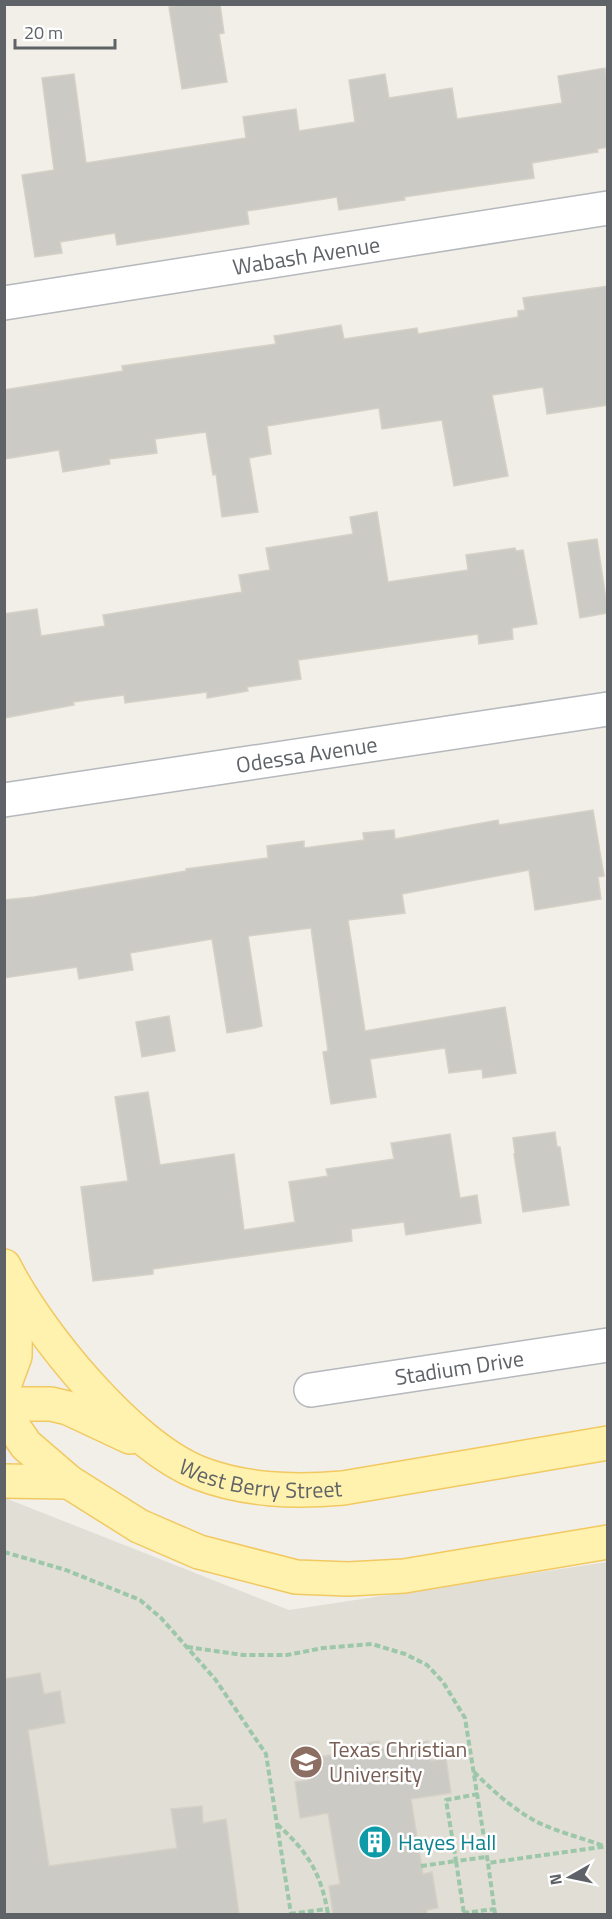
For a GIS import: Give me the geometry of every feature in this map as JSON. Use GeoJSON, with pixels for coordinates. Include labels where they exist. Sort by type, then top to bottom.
{"type":"FeatureCollection","features":[{"type":"Feature","properties":{"kind":"main road"},"geometry":{"type":"LineString","coordinates":[[4,1386],[15,1356],[10,1277]]}},
{"type":"Feature","properties":{"kind":"main road","name":"West Berry Street"},"geometry":{"type":"LineString","coordinates":[[10,1277],[49,1337],[110,1407],[157,1448],[198,1472],[241,1485],[271,1490],[302,1491],[344,1488],[608,1443]]}},
{"type":"Feature","properties":{"kind":"main road"},"geometry":{"type":"LineString","coordinates":[[4,1404],[51,1404],[68,1408],[157,1448]]}},
{"type":"Feature","properties":{"kind":"main road"},"geometry":{"type":"LineString","coordinates":[[4,1413],[26,1446],[69,1482],[139,1526],[199,1552],[296,1577],[348,1579],[404,1576],[608,1542]]}},
{"type":"Feature","properties":{"kind":"main road"},"geometry":{"type":"LineString","coordinates":[[4,1481],[69,1482]]}},
{"type":"Feature","properties":{"kind":"street","name":"Wabash Avenue"},"geometry":{"type":"LineString","coordinates":[[4,303],[608,208]]}},
{"type":"Feature","properties":{"kind":"street","name":"Odessa Avenue"},"geometry":{"type":"LineString","coordinates":[[4,800],[608,709]]}},
{"type":"Feature","properties":{"kind":"street","name":"Stadium Drive"},"geometry":{"type":"LineString","coordinates":[[311,1390],[608,1345]]}},
{"type":"Feature","properties":{"kind":"path"},"geometry":{"type":"LineString","coordinates":[[4,1552],[66,1570],[140,1600],[161,1618],[215,1679],[266,1754],[290,1914],[327,1909]]}},
{"type":"Feature","properties":{"kind":"path"},"geometry":{"type":"LineString","coordinates":[[187,1647],[243,1654],[287,1655],[323,1648],[372,1644],[405,1654],[427,1665],[443,1682],[465,1718],[478,1794],[495,1912],[464,1914],[446,1800],[478,1794]]}},
{"type":"Feature","properties":{"kind":"path"},"geometry":{"type":"LineString","coordinates":[[474,1771],[494,1792],[538,1822],[606,1846]]}},
{"type":"Feature","properties":{"kind":"path"},"geometry":{"type":"LineString","coordinates":[[276,1824],[293,1838],[316,1868],[325,1893],[328,1914]]}},
{"type":"Feature","properties":{"kind":"path"},"geometry":{"type":"LineString","coordinates":[[488,1863],[606,1846]]}},
{"type":"Feature","properties":{"kind":"path"},"geometry":{"type":"LineString","coordinates":[[421,1866],[487,1857]]}},
{"type":"Feature","properties":{"kind":"shaded area","name":"Texas Christian University"},"geometry":{"type":"Polygon","coordinates":[[[5,1498],[289,1610],[607,1562],[607,1914],[5,1914],[5,1498]]]}},
{"type":"Feature","properties":{"kind":"building"},"geometry":{"type":"Polygon","coordinates":[[[187,4],[220,4],[224,33],[219,34],[227,82],[182,89],[169,7],[187,4]]]}},
{"type":"Feature","properties":{"kind":"building"},"geometry":{"type":"Polygon","coordinates":[[[605,68],[608,87],[608,147],[597,149],[598,152],[532,163],[534,178],[404,197],[405,200],[339,210],[337,197],[247,211],[249,224],[117,245],[115,233],[60,242],[62,253],[35,257],[22,175],[54,170],[42,78],[74,74],[86,163],[246,138],[243,117],[296,109],[299,131],[355,122],[349,80],[385,74],[389,98],[452,88],[457,119],[562,103],[558,76],[605,68]]]}},
{"type":"Feature","properties":{"kind":"building"},"geometry":{"type":"Polygon","coordinates":[[[608,286],[608,405],[547,414],[543,387],[492,395],[508,476],[454,486],[442,420],[382,429],[379,408],[267,426],[271,454],[249,458],[258,512],[222,517],[216,474],[213,475],[206,432],[155,439],[157,453],[109,459],[110,464],[63,472],[59,450],[4,459],[4,390],[123,371],[122,366],[276,344],[274,336],[341,325],[344,339],[417,328],[418,334],[518,317],[518,311],[525,310],[523,298],[608,286]]]}},
{"type":"Feature","properties":{"kind":"building"},"geometry":{"type":"Polygon","coordinates":[[[377,512],[388,582],[468,570],[466,555],[515,548],[516,551],[523,550],[537,624],[512,628],[513,639],[479,644],[478,634],[298,660],[301,679],[247,687],[248,691],[207,698],[207,692],[125,703],[124,695],[73,702],[74,705],[4,718],[4,614],[37,609],[41,636],[105,626],[103,615],[242,592],[239,575],[270,570],[266,548],[353,534],[350,517],[377,512]]]}},
{"type":"Feature","properties":{"kind":"building"},"geometry":{"type":"Polygon","coordinates":[[[597,539],[608,613],[580,618],[568,543],[597,539]]]}},
{"type":"Feature","properties":{"kind":"building"},"geometry":{"type":"Polygon","coordinates":[[[593,810],[604,876],[598,877],[601,899],[535,910],[529,870],[402,894],[405,913],[348,920],[365,1031],[505,1007],[516,1073],[483,1078],[482,1069],[449,1073],[445,1048],[370,1059],[376,1097],[331,1104],[323,1052],[328,1051],[311,928],[248,936],[262,1026],[227,1033],[212,939],[130,953],[133,970],[79,979],[77,967],[4,978],[4,900],[34,897],[186,871],[186,869],[268,858],[267,846],[304,841],[304,848],[364,840],[363,833],[394,830],[395,839],[498,820],[499,825],[593,810]]]}},
{"type":"Feature","properties":{"kind":"building"},"geometry":{"type":"Polygon","coordinates":[[[169,1016],[175,1051],[142,1057],[136,1022],[169,1016]]]}},
{"type":"Feature","properties":{"kind":"building"},"geometry":{"type":"Polygon","coordinates":[[[148,1092],[160,1165],[234,1154],[244,1230],[295,1222],[289,1182],[328,1176],[326,1169],[394,1159],[391,1143],[450,1134],[460,1198],[477,1195],[481,1223],[406,1235],[404,1222],[351,1229],[352,1241],[153,1269],[153,1274],[93,1281],[81,1187],[128,1181],[115,1097],[148,1092]]]}},
{"type":"Feature","properties":{"kind":"building"},"geometry":{"type":"Polygon","coordinates":[[[555,1132],[557,1147],[560,1147],[569,1205],[523,1212],[513,1138],[555,1132]]]}},
{"type":"Feature","properties":{"kind":"building"},"geometry":{"type":"Polygon","coordinates":[[[40,1673],[44,1694],[60,1691],[65,1723],[28,1730],[49,1866],[177,1848],[171,1809],[202,1806],[203,1823],[226,1819],[239,1914],[4,1914],[4,1679],[40,1673]]]}},
{"type":"Feature","properties":{"kind":"building","name":"Hayes Hall"},"geometry":{"type":"Polygon","coordinates":[[[379,1741],[380,1749],[428,1741],[431,1761],[446,1758],[451,1793],[411,1799],[423,1874],[432,1872],[438,1908],[427,1910],[427,1914],[333,1914],[329,1886],[340,1884],[328,1813],[300,1818],[295,1782],[308,1780],[305,1759],[352,1752],[351,1746],[379,1741]]]}},
{"type":"Feature","properties":{"kind":"place","name":"Texas Christian University"},"geometry":{"type":"Point","coordinates":[306,1762]}},
{"type":"Feature","properties":{"kind":"place","name":"Hayes Hall"},"geometry":{"type":"Point","coordinates":[375,1842]}}]}
